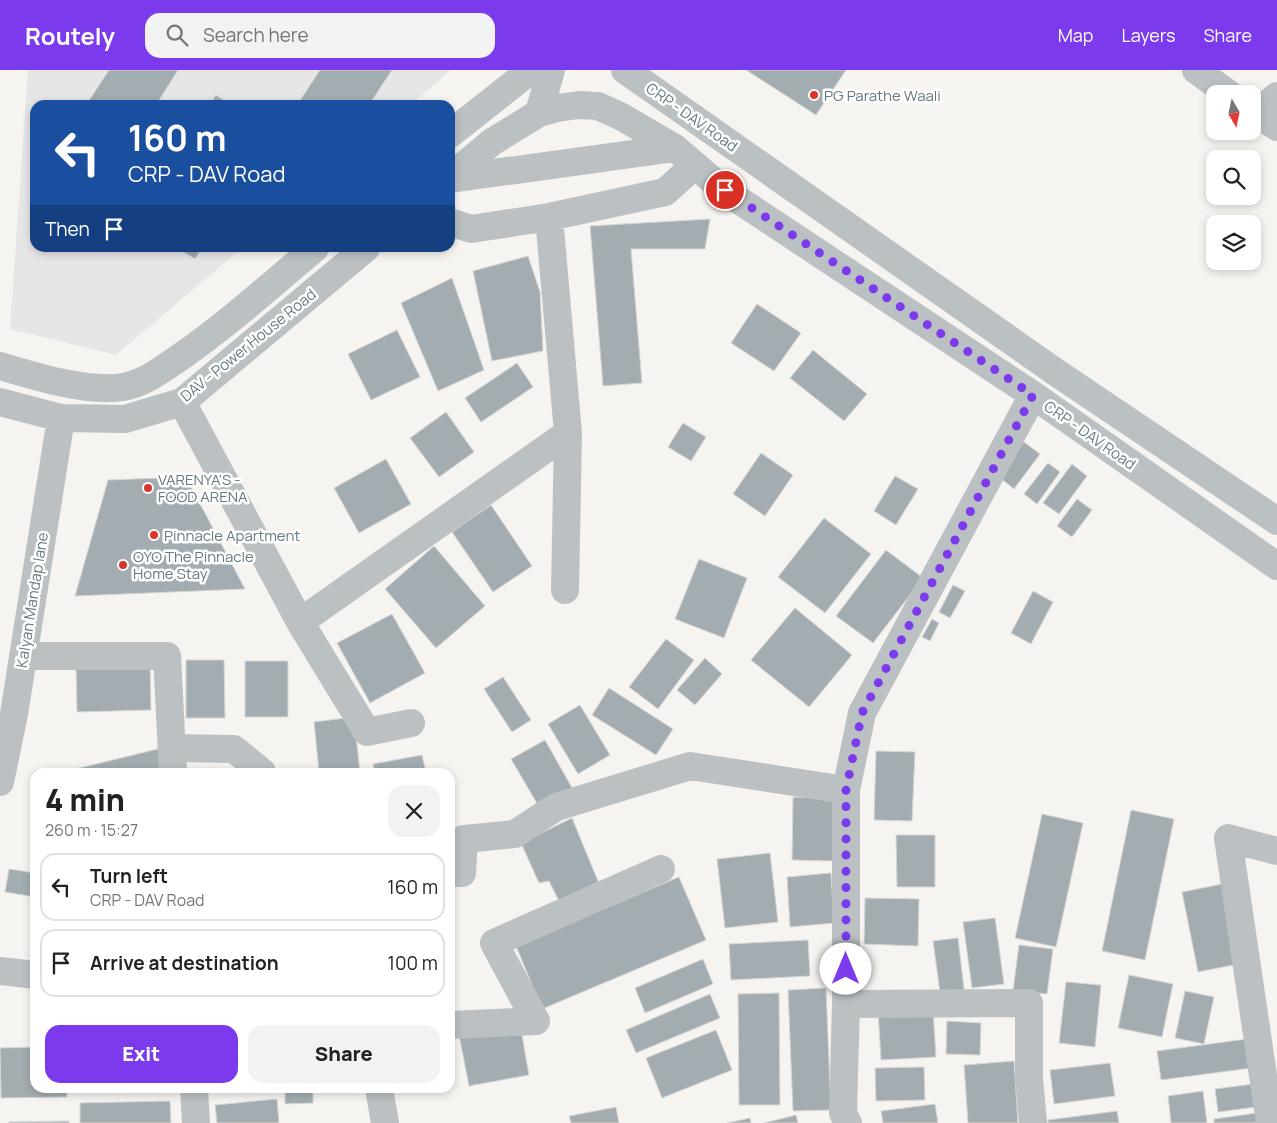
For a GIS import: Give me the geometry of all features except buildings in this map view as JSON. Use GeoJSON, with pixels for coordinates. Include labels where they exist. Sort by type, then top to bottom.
{"type":"FeatureCollection","features":[{"type":"Feature","properties":{"kind":"street"},"geometry":{"type":"LineString","coordinates":[[455,130],[531,70]]}},
{"type":"Feature","properties":{"kind":"street"},"geometry":{"type":"LineString","coordinates":[[539,113],[551,70]]}},
{"type":"Feature","properties":{"kind":"street","name":"CRP - DAV Road"},"geometry":{"type":"LineString","coordinates":[[625,70],[1057,373],[1274,513]]}},
{"type":"Feature","properties":{"kind":"street"},"geometry":{"type":"LineString","coordinates":[[1196,70],[1217,85]]}},
{"type":"Feature","properties":{"kind":"street"},"geometry":{"type":"LineString","coordinates":[[1262,117],[1277,96]]}},
{"type":"Feature","properties":{"kind":"street","name":"CRP - DAV Road"},"geometry":{"type":"LineString","coordinates":[[455,174],[492,142],[539,113],[579,105],[598,106],[622,117],[685,157],[725,190],[1033,395],[1277,566]]}},
{"type":"Feature","properties":{"kind":"street"},"geometry":{"type":"LineString","coordinates":[[455,178],[685,157]]}},
{"type":"Feature","properties":{"kind":"street"},"geometry":{"type":"LineString","coordinates":[[455,224],[471,229],[549,217],[665,192],[685,157]]}},
{"type":"Feature","properties":{"kind":"street"},"geometry":{"type":"LineString","coordinates":[[549,217],[568,433],[565,590]]}},
{"type":"Feature","properties":{"kind":"street","name":"DAV - Power House Road"},"geometry":{"type":"LineString","coordinates":[[0,366],[59,382],[100,388],[122,387],[146,380],[206,340],[310,252]]}},
{"type":"Feature","properties":{"kind":"street","name":"DAV - Power House Road"},"geometry":{"type":"LineString","coordinates":[[0,402],[61,418],[125,419],[182,402],[361,252]]}},
{"type":"Feature","properties":{"kind":"street"},"geometry":{"type":"LineString","coordinates":[[848,1123],[843,1113],[846,1004],[846,790],[862,713],[1033,395]]}},
{"type":"Feature","properties":{"kind":"street"},"geometry":{"type":"LineString","coordinates":[[182,402],[300,622],[367,732],[411,723]]}},
{"type":"Feature","properties":{"kind":"street","name":"Kalyan Mandap lane"},"geometry":{"type":"LineString","coordinates":[[0,782],[14,714],[61,418]]}},
{"type":"Feature","properties":{"kind":"street"},"geometry":{"type":"LineString","coordinates":[[300,622],[568,433]]}},
{"type":"Feature","properties":{"kind":"street"},"geometry":{"type":"LineString","coordinates":[[23,656],[167,656],[172,760],[234,749],[257,768]]}},
{"type":"Feature","properties":{"kind":"street"},"geometry":{"type":"LineString","coordinates":[[455,874],[462,873],[464,839],[515,834],[556,807],[690,766],[846,790]]}},
{"type":"Feature","properties":{"kind":"street"},"geometry":{"type":"LineString","coordinates":[[1270,1123],[1228,838],[1277,851]]}},
{"type":"Feature","properties":{"kind":"street"},"geometry":{"type":"LineString","coordinates":[[455,1025],[536,1021],[494,943],[661,870]]}},
{"type":"Feature","properties":{"kind":"street"},"geometry":{"type":"LineString","coordinates":[[0,970],[30,974]]}},
{"type":"Feature","properties":{"kind":"street"},"geometry":{"type":"LineString","coordinates":[[846,1004],[1030,1003],[1029,1078],[1033,1123]]}},
{"type":"Feature","properties":{"kind":"street"},"geometry":{"type":"LineString","coordinates":[[194,1093],[196,1123]]}},
{"type":"Feature","properties":{"kind":"street"},"geometry":{"type":"LineString","coordinates":[[380,1093],[385,1123]]}},
{"type":"Feature","properties":{"kind":"shaded area"},"geometry":{"type":"Polygon","coordinates":[[[28,70],[451,70],[416,100],[30,100],[30,252],[237,252],[116,355],[10,329],[28,70]]]}},
{"type":"Feature","properties":{"kind":"place","name":"PG Parathe Waali"},"geometry":{"type":"Point","coordinates":[814,95]}},
{"type":"Feature","properties":{"kind":"place","name":"VARENYA'S - FOOD ARENA"},"geometry":{"type":"Point","coordinates":[148,488]}},
{"type":"Feature","properties":{"kind":"place","name":"Pinnacle Apartment"},"geometry":{"type":"Point","coordinates":[154,535]}},
{"type":"Feature","properties":{"kind":"place","name":"OYO The Pinnacle Home Stay"},"geometry":{"type":"Point","coordinates":[123,565]}},
{"type":"Feature","properties":{"kind":"route"},"geometry":{"type":"LineString","coordinates":[[725,190],[1033,395],[862,713],[846,790],[846,969]]}}]}
